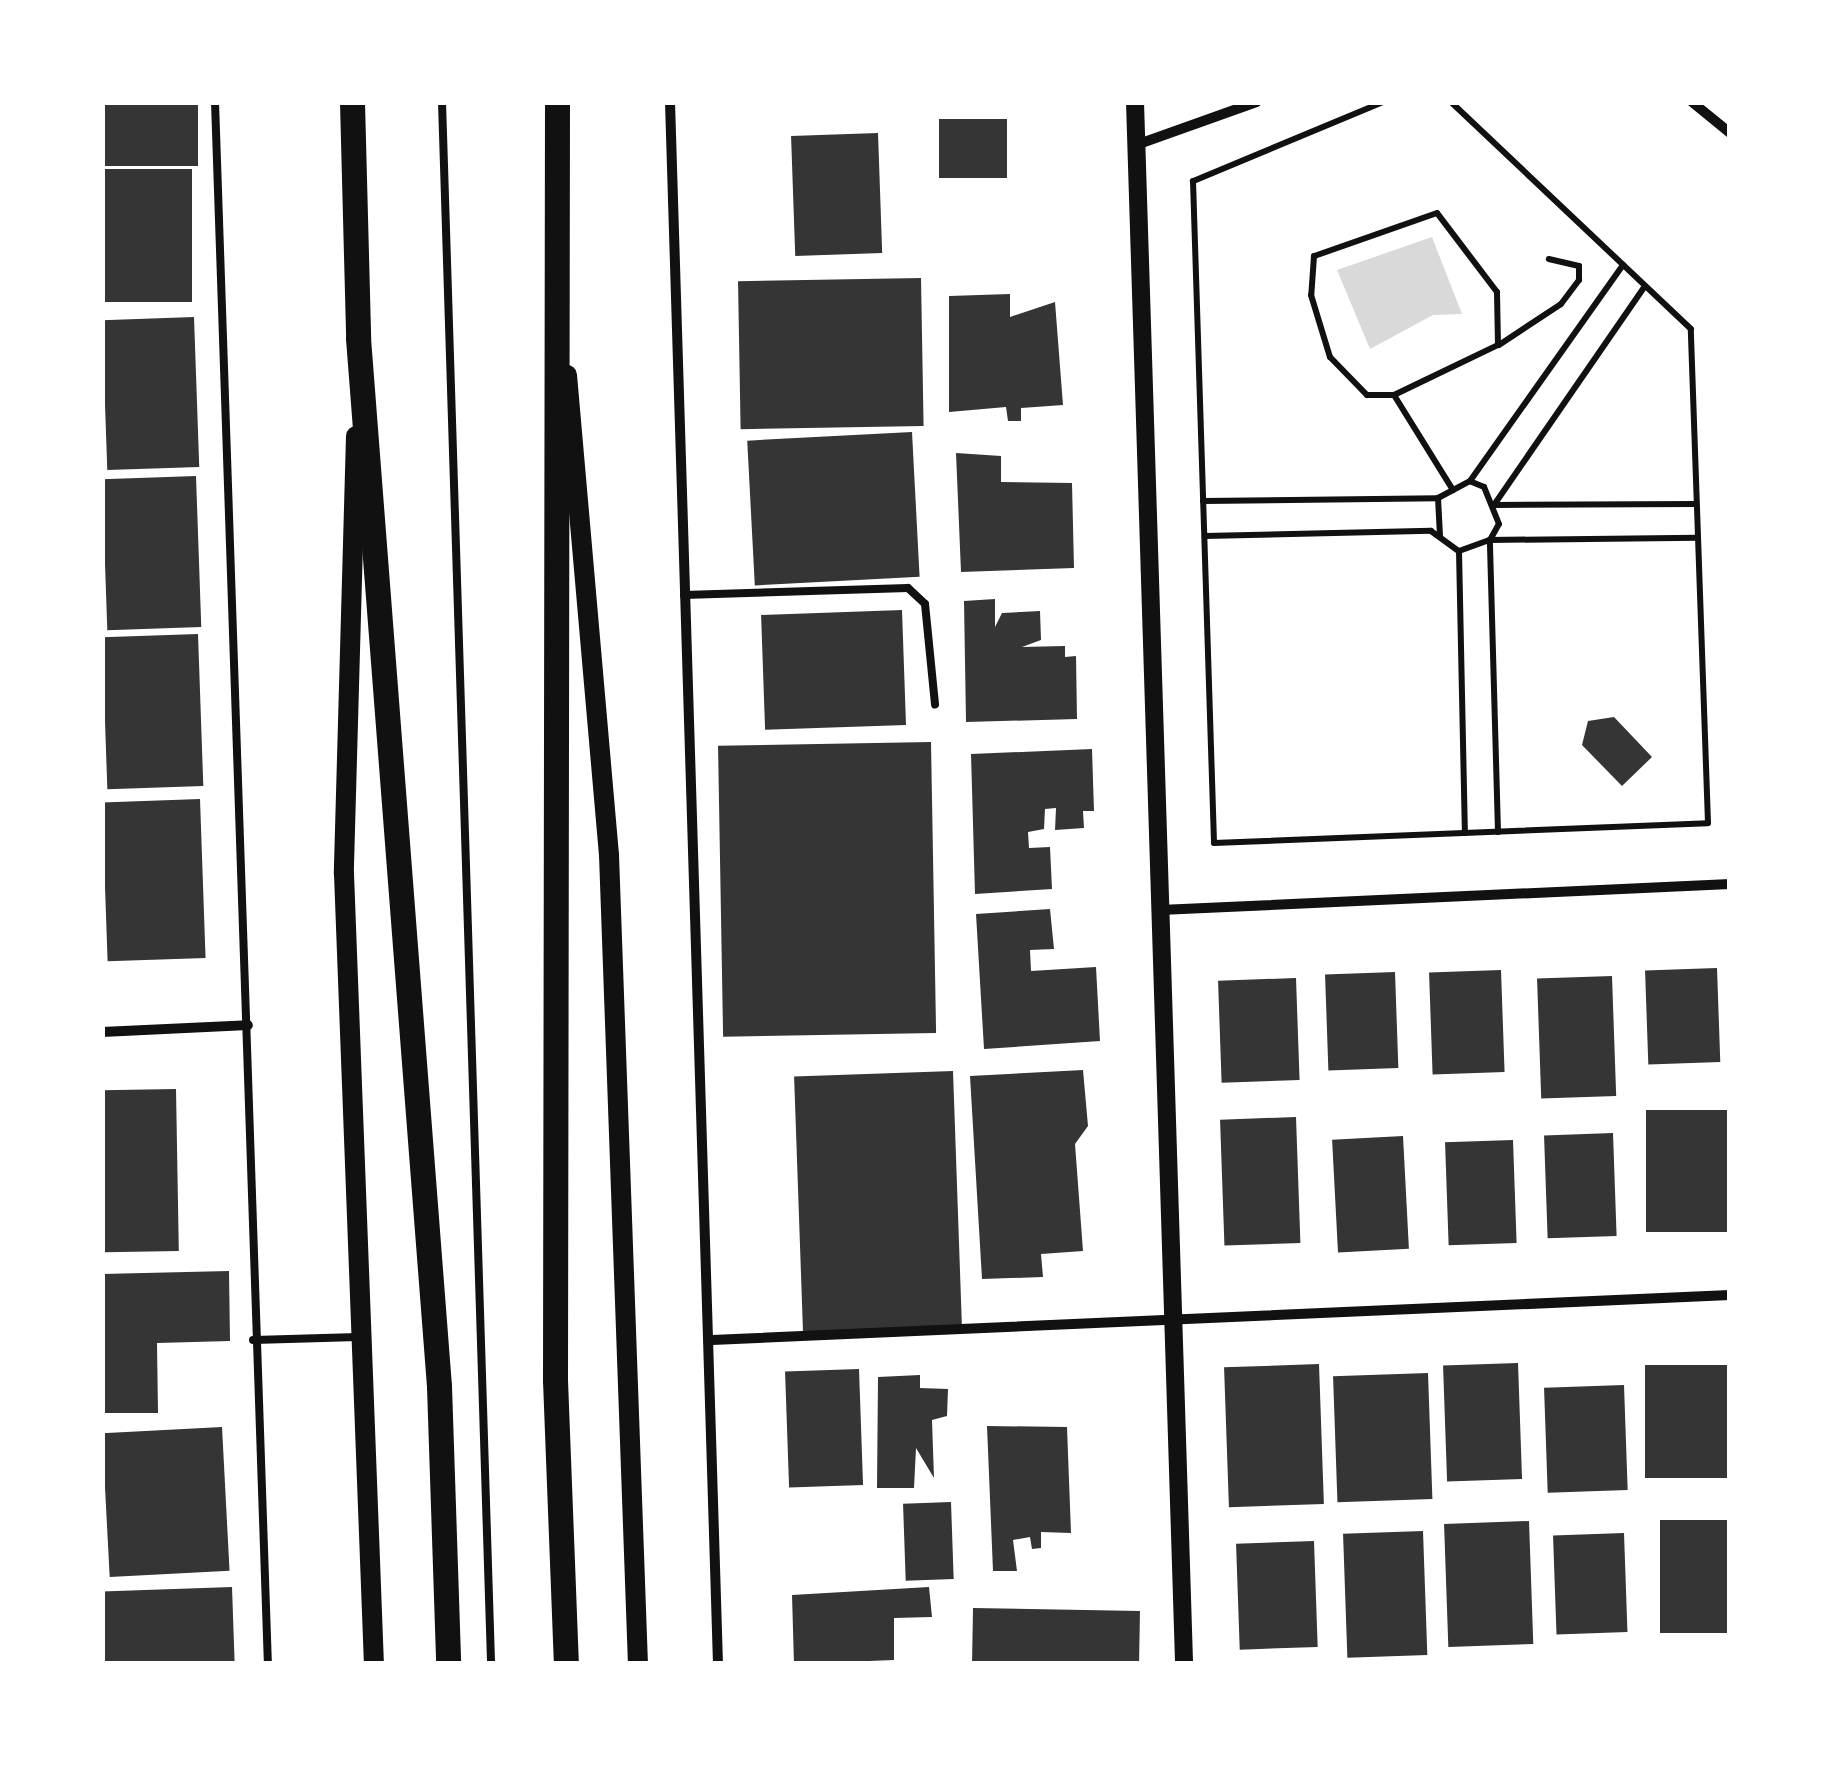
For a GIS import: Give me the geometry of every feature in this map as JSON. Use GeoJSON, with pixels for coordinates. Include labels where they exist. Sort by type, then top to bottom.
{"type":"FeatureCollection","features":[{"type":"Feature","properties":{"kind":"main road"},"geometry":{"type":"LineString","coordinates":[[352,102],[358,338],[344,874],[374,1664]]}},
{"type":"Feature","properties":{"kind":"main road"},"geometry":{"type":"LineString","coordinates":[[557,102],[562,323],[555,1380],[566,1664]]}},
{"type":"Feature","properties":{"kind":"main road"},"geometry":{"type":"LineString","coordinates":[[562,323],[609,855],[638,1664]]}},
{"type":"Feature","properties":{"kind":"main road"},"geometry":{"type":"LineString","coordinates":[[358,338],[439,1386],[448,1664]]}},
{"type":"Feature","properties":{"kind":"street"},"geometry":{"type":"LineString","coordinates":[[670,102],[682,595],[712,1340],[718,1664]]}},
{"type":"Feature","properties":{"kind":"street"},"geometry":{"type":"LineString","coordinates":[[1135,102],[1184,1664]]}},
{"type":"Feature","properties":{"kind":"street"},"geometry":{"type":"LineString","coordinates":[[1136,145],[1258,102]]}},
{"type":"Feature","properties":{"kind":"street"},"geometry":{"type":"LineString","coordinates":[[1692,102],[1730,133]]}},
{"type":"Feature","properties":{"kind":"street"},"geometry":{"type":"LineString","coordinates":[[1160,910],[1730,884]]}},
{"type":"Feature","properties":{"kind":"street"},"geometry":{"type":"LineString","coordinates":[[102,1032],[248,1025]]}},
{"type":"Feature","properties":{"kind":"street"},"geometry":{"type":"LineString","coordinates":[[712,1340],[1730,1295]]}},
{"type":"Feature","properties":{"kind":"lane"},"geometry":{"type":"LineString","coordinates":[[215,102],[248,1025],[254,1340],[268,1664]]}},
{"type":"Feature","properties":{"kind":"lane"},"geometry":{"type":"LineString","coordinates":[[442,102],[491,1664]]}},
{"type":"Feature","properties":{"kind":"lane"},"geometry":{"type":"LineString","coordinates":[[682,595],[908,588],[925,604],[934,705]]}},
{"type":"Feature","properties":{"kind":"lane"},"geometry":{"type":"LineString","coordinates":[[254,1340],[363,1337]]}},
{"type":"Feature","properties":{"kind":"path"},"geometry":{"type":"LineString","coordinates":[[1384,102],[1193,181],[1214,843],[1708,824],[1690,329],[1450,102]]}},
{"type":"Feature","properties":{"kind":"path"},"geometry":{"type":"LineString","coordinates":[[1498,345],[1497,292],[1437,213],[1314,256],[1310,295],[1330,357],[1368,395],[1394,394],[1498,345],[1561,304],[1579,280],[1579,266],[1549,259]]}},
{"type":"Feature","properties":{"kind":"path"},"geometry":{"type":"LineString","coordinates":[[1203,502],[1438,498],[1453,490],[1470,480],[1623,265]]}},
{"type":"Feature","properties":{"kind":"path"},"geometry":{"type":"LineString","coordinates":[[1498,832],[1490,540],[1494,505],[1645,286]]}},
{"type":"Feature","properties":{"kind":"path"},"geometry":{"type":"LineString","coordinates":[[1394,394],[1453,490]]}},
{"type":"Feature","properties":{"kind":"path"},"geometry":{"type":"LineString","coordinates":[[1470,480],[1494,505],[1696,504]]}},
{"type":"Feature","properties":{"kind":"path"},"geometry":{"type":"LineString","coordinates":[[1438,498],[1440,538]]}},
{"type":"Feature","properties":{"kind":"path"},"geometry":{"type":"LineString","coordinates":[[1204,536],[1440,538],[1459,552]]}},
{"type":"Feature","properties":{"kind":"path"},"geometry":{"type":"LineString","coordinates":[[1459,552],[1490,540],[1698,538]]}},
{"type":"Feature","properties":{"kind":"path"},"geometry":{"type":"LineString","coordinates":[[1459,552],[1465,833]]}},
{"type":"Feature","properties":{"kind":"shaded area"},"geometry":{"type":"Polygon","coordinates":[[[1432,237],[1462,314],[1433,315],[1370,349],[1337,270],[1432,237]]]}},
{"type":"Feature","properties":{"kind":"building"},"geometry":{"type":"Polygon","coordinates":[[[102,102],[198,102],[198,166],[102,166],[102,102]]]}},
{"type":"Feature","properties":{"kind":"building"},"geometry":{"type":"Polygon","coordinates":[[[939,119],[1007,119],[1007,178],[939,178],[939,119]]]}},
{"type":"Feature","properties":{"kind":"building"},"geometry":{"type":"Polygon","coordinates":[[[878,133],[882,253],[795,256],[791,136],[878,133]]]}},
{"type":"Feature","properties":{"kind":"building"},"geometry":{"type":"Polygon","coordinates":[[[102,169],[192,169],[192,302],[102,302],[102,169]]]}},
{"type":"Feature","properties":{"kind":"building"},"geometry":{"type":"Polygon","coordinates":[[[921,278],[924,426],[741,429],[738,281],[921,278]]]}},
{"type":"Feature","properties":{"kind":"building"},"geometry":{"type":"Polygon","coordinates":[[[1010,294],[1010,317],[1055,302],[1063,405],[1021,408],[1021,421],[1008,421],[1006,407],[949,412],[949,296],[1010,294]]]}},
{"type":"Feature","properties":{"kind":"building"},"geometry":{"type":"Polygon","coordinates":[[[194,317],[199,467],[107,470],[102,320],[194,317]]]}},
{"type":"Feature","properties":{"kind":"building"},"geometry":{"type":"Polygon","coordinates":[[[912,432],[920,577],[755,585],[747,441],[912,432]]]}},
{"type":"Feature","properties":{"kind":"building"},"geometry":{"type":"Polygon","coordinates":[[[956,453],[1001,456],[1001,482],[1072,483],[1074,568],[961,572],[956,453]]]}},
{"type":"Feature","properties":{"kind":"building"},"geometry":{"type":"Polygon","coordinates":[[[196,476],[201,627],[107,630],[102,479],[196,476]]]}},
{"type":"Feature","properties":{"kind":"building"},"geometry":{"type":"Polygon","coordinates":[[[995,599],[995,627],[1002,613],[1040,611],[1041,640],[1022,647],[1065,646],[1065,657],[1076,656],[1077,719],[966,722],[964,601],[995,599]]]}},
{"type":"Feature","properties":{"kind":"building"},"geometry":{"type":"Polygon","coordinates":[[[902,610],[906,725],[765,730],[761,615],[902,610]]]}},
{"type":"Feature","properties":{"kind":"building"},"geometry":{"type":"Polygon","coordinates":[[[198,634],[203,786],[107,789],[102,637],[198,634]]]}},
{"type":"Feature","properties":{"kind":"building"},"geometry":{"type":"Polygon","coordinates":[[[1614,717],[1652,757],[1622,786],[1582,745],[1588,721],[1614,717]]]}},
{"type":"Feature","properties":{"kind":"building"},"geometry":{"type":"Polygon","coordinates":[[[931,742],[936,1033],[723,1037],[718,746],[931,742]]]}},
{"type":"Feature","properties":{"kind":"building"},"geometry":{"type":"Polygon","coordinates":[[[1092,749],[1094,811],[1083,811],[1084,828],[1055,830],[1056,808],[1045,809],[1044,829],[1028,832],[1029,848],[1050,847],[1052,889],[975,894],[971,754],[1092,749]]]}},
{"type":"Feature","properties":{"kind":"building"},"geometry":{"type":"Polygon","coordinates":[[[200,799],[206,958],[108,961],[102,802],[200,799]]]}},
{"type":"Feature","properties":{"kind":"building"},"geometry":{"type":"Polygon","coordinates":[[[1050,909],[1054,949],[1030,950],[1031,971],[1096,967],[1100,1041],[984,1049],[976,914],[1050,909]]]}},
{"type":"Feature","properties":{"kind":"building"},"geometry":{"type":"Polygon","coordinates":[[[1717,968],[1720,1062],[1648,1064],[1645,971],[1717,968]]]}},
{"type":"Feature","properties":{"kind":"building"},"geometry":{"type":"Polygon","coordinates":[[[1501,970],[1505,1072],[1433,1074],[1429,973],[1501,970]]]}},
{"type":"Feature","properties":{"kind":"building"},"geometry":{"type":"Polygon","coordinates":[[[1395,972],[1398,1068],[1328,1070],[1325,974],[1395,972]]]}},
{"type":"Feature","properties":{"kind":"building"},"geometry":{"type":"Polygon","coordinates":[[[1612,976],[1616,1096],[1541,1099],[1537,979],[1612,976]]]}},
{"type":"Feature","properties":{"kind":"building"},"geometry":{"type":"Polygon","coordinates":[[[1296,978],[1300,1080],[1222,1083],[1218,981],[1296,978]]]}},
{"type":"Feature","properties":{"kind":"building"},"geometry":{"type":"Polygon","coordinates":[[[1083,1070],[1088,1126],[1075,1144],[1083,1251],[1041,1254],[1043,1277],[982,1279],[970,1076],[1083,1070]]]}},
{"type":"Feature","properties":{"kind":"building"},"geometry":{"type":"Polygon","coordinates":[[[953,1071],[962,1328],[803,1333],[794,1077],[953,1071]]]}},
{"type":"Feature","properties":{"kind":"building"},"geometry":{"type":"Polygon","coordinates":[[[176,1089],[179,1251],[105,1252],[102,1090],[176,1089]]]}},
{"type":"Feature","properties":{"kind":"building"},"geometry":{"type":"Polygon","coordinates":[[[1646,1110],[1730,1110],[1730,1232],[1646,1232],[1646,1110]]]}},
{"type":"Feature","properties":{"kind":"building"},"geometry":{"type":"Polygon","coordinates":[[[1296,1117],[1300,1243],[1224,1246],[1220,1120],[1296,1117]]]}},
{"type":"Feature","properties":{"kind":"building"},"geometry":{"type":"Polygon","coordinates":[[[1613,1133],[1617,1236],[1548,1238],[1544,1135],[1613,1133]]]}},
{"type":"Feature","properties":{"kind":"building"},"geometry":{"type":"Polygon","coordinates":[[[1403,1136],[1409,1249],[1338,1253],[1332,1140],[1403,1136]]]}},
{"type":"Feature","properties":{"kind":"building"},"geometry":{"type":"Polygon","coordinates":[[[1513,1140],[1517,1243],[1449,1245],[1445,1142],[1513,1140]]]}},
{"type":"Feature","properties":{"kind":"building"},"geometry":{"type":"Polygon","coordinates":[[[229,1271],[230,1341],[157,1343],[158,1413],[102,1413],[102,1274],[229,1271]]]}},
{"type":"Feature","properties":{"kind":"building"},"geometry":{"type":"Polygon","coordinates":[[[1518,1363],[1522,1479],[1447,1482],[1443,1366],[1518,1363]]]}},
{"type":"Feature","properties":{"kind":"building"},"geometry":{"type":"Polygon","coordinates":[[[1319,1364],[1324,1504],[1229,1507],[1224,1367],[1319,1364]]]}},
{"type":"Feature","properties":{"kind":"building"},"geometry":{"type":"Polygon","coordinates":[[[1645,1365],[1730,1365],[1730,1478],[1645,1478],[1645,1365]]]}},
{"type":"Feature","properties":{"kind":"building"},"geometry":{"type":"Polygon","coordinates":[[[859,1369],[863,1485],[789,1488],[785,1372],[859,1369]]]}},
{"type":"Feature","properties":{"kind":"building"},"geometry":{"type":"Polygon","coordinates":[[[1428,1373],[1432,1499],[1337,1502],[1333,1376],[1428,1373]]]}},
{"type":"Feature","properties":{"kind":"building"},"geometry":{"type":"Polygon","coordinates":[[[920,1375],[920,1388],[948,1389],[947,1416],[932,1420],[934,1478],[916,1448],[914,1488],[877,1488],[878,1377],[920,1375]]]}},
{"type":"Feature","properties":{"kind":"building"},"geometry":{"type":"Polygon","coordinates":[[[1624,1385],[1628,1490],[1548,1493],[1544,1388],[1624,1385]]]}},
{"type":"Feature","properties":{"kind":"building"},"geometry":{"type":"Polygon","coordinates":[[[987,1426],[1067,1427],[1071,1533],[1041,1532],[1041,1548],[1032,1549],[1030,1537],[1013,1540],[1017,1571],[993,1571],[987,1426]]]}},
{"type":"Feature","properties":{"kind":"building"},"geometry":{"type":"Polygon","coordinates":[[[222,1427],[230,1571],[110,1577],[102,1433],[222,1427]]]}},
{"type":"Feature","properties":{"kind":"building"},"geometry":{"type":"Polygon","coordinates":[[[951,1502],[954,1579],[906,1581],[903,1504],[951,1502]]]}},
{"type":"Feature","properties":{"kind":"building"},"geometry":{"type":"Polygon","coordinates":[[[1660,1520],[1730,1520],[1730,1633],[1660,1633],[1660,1520]]]}},
{"type":"Feature","properties":{"kind":"building"},"geometry":{"type":"Polygon","coordinates":[[[1529,1521],[1533,1644],[1448,1647],[1444,1524],[1529,1521]]]}},
{"type":"Feature","properties":{"kind":"building"},"geometry":{"type":"Polygon","coordinates":[[[1423,1531],[1427,1655],[1347,1658],[1343,1534],[1423,1531]]]}},
{"type":"Feature","properties":{"kind":"building"},"geometry":{"type":"Polygon","coordinates":[[[1624,1533],[1627,1632],[1556,1634],[1553,1535],[1624,1533]]]}},
{"type":"Feature","properties":{"kind":"building"},"geometry":{"type":"Polygon","coordinates":[[[1314,1541],[1318,1647],[1240,1650],[1236,1544],[1314,1541]]]}},
{"type":"Feature","properties":{"kind":"building"},"geometry":{"type":"Polygon","coordinates":[[[232,1587],[235,1664],[105,1664],[102,1592],[232,1587]]]}},
{"type":"Feature","properties":{"kind":"building"},"geometry":{"type":"Polygon","coordinates":[[[929,1587],[932,1617],[894,1618],[894,1660],[794,1664],[792,1595],[929,1587]]]}},
{"type":"Feature","properties":{"kind":"building"},"geometry":{"type":"Polygon","coordinates":[[[973,1608],[1140,1611],[1139,1664],[972,1664],[973,1608]]]}}]}
